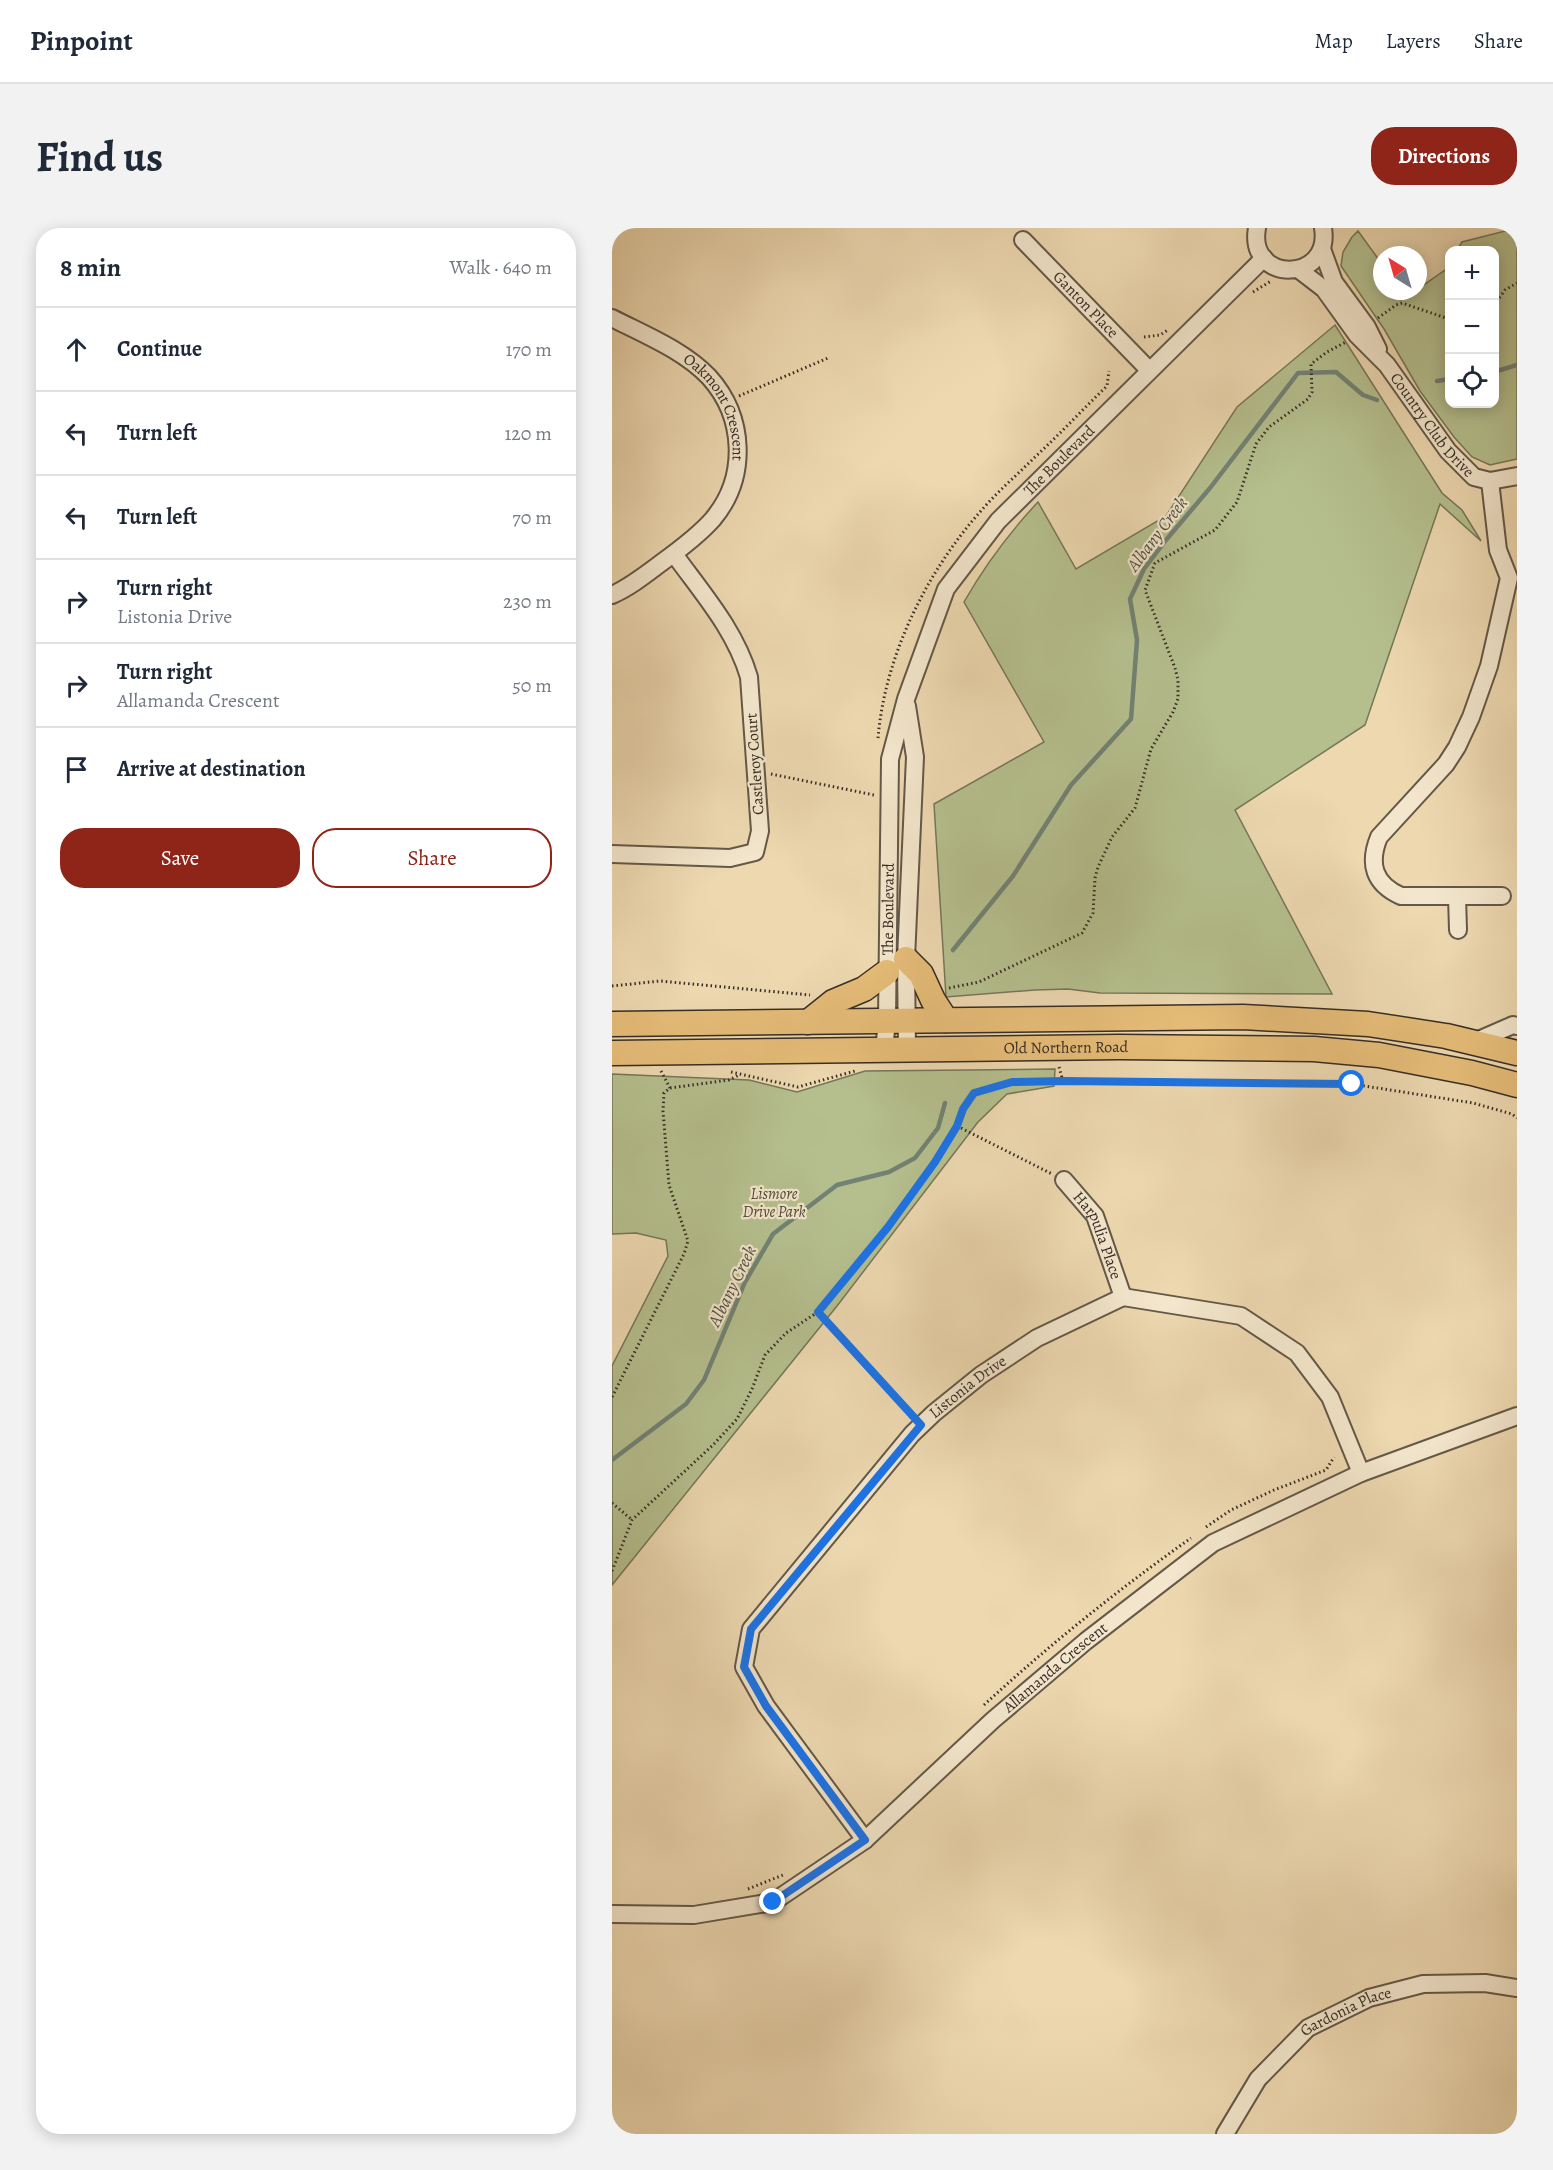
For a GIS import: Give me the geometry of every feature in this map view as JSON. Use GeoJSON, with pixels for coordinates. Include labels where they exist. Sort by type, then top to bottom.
{"type":"FeatureCollection","features":[{"type":"Feature","properties":{"kind":"highway"},"geometry":{"type":"LineString","coordinates":[[808,1022],[833,1002],[864,990],[896,965],[921,974],[930,995],[946,1020]]}},
{"type":"Feature","properties":{"kind":"highway","name":"Old Northern Road"},"geometry":{"type":"LineString","coordinates":[[612,1024],[1299,1018],[1379,1026],[1474,1042],[1517,1053]]}},
{"type":"Feature","properties":{"kind":"highway","name":"Old Northern Road"},"geometry":{"type":"LineString","coordinates":[[612,1053],[1233,1047],[1314,1049],[1379,1055],[1472,1073],[1517,1085]]}},
{"type":"Feature","properties":{"kind":"street"},"geometry":{"type":"LineString","coordinates":[[1257,228],[1256,243],[1264,258],[1271,265],[1281,269],[1298,269],[1315,260],[1322,249],[1323,228]]}},
{"type":"Feature","properties":{"kind":"street","name":"Ganton Place"},"geometry":{"type":"LineString","coordinates":[[1023,240],[1149,370]]}},
{"type":"Feature","properties":{"kind":"street","name":"Country Club Drive"},"geometry":{"type":"LineString","coordinates":[[1322,249],[1334,282],[1367,327],[1386,365]]}},
{"type":"Feature","properties":{"kind":"street","name":"The Boulevard"},"geometry":{"type":"LineString","coordinates":[[896,1050],[896,965],[889,798],[890,759],[906,699],[946,590],[998,521],[1264,258]]}},
{"type":"Feature","properties":{"kind":"street","name":"Country Club Drive"},"geometry":{"type":"LineString","coordinates":[[1298,269],[1324,289],[1357,335],[1386,365],[1448,451],[1474,477],[1490,481],[1517,476]]}},
{"type":"Feature","properties":{"kind":"street","name":"Oakmont Crescent"},"geometry":{"type":"LineString","coordinates":[[612,318],[679,353],[709,377],[726,402],[736,429],[739,458],[731,489],[713,518],[674,554],[630,587],[612,595]]}},
{"type":"Feature","properties":{"kind":"street"},"geometry":{"type":"LineString","coordinates":[[1490,481],[1498,550],[1509,578],[1489,666],[1471,717],[1457,747],[1446,764],[1379,837],[1373,852],[1374,867],[1379,879],[1387,890],[1401,896],[1502,896]]}},
{"type":"Feature","properties":{"kind":"street","name":"Castleroy Court"},"geometry":{"type":"LineString","coordinates":[[612,854],[730,858],[755,852],[760,831],[749,678],[741,653],[728,628],[674,554]]}},
{"type":"Feature","properties":{"kind":"street","name":"The Boulevard"},"geometry":{"type":"LineString","coordinates":[[896,1050],[896,965],[915,757],[906,699]]}},
{"type":"Feature","properties":{"kind":"street"},"geometry":{"type":"LineString","coordinates":[[1457,896],[1458,930]]}},
{"type":"Feature","properties":{"kind":"street"},"geometry":{"type":"LineString","coordinates":[[1474,1042],[1513,1025],[1517,1026]]}},
{"type":"Feature","properties":{"kind":"street","name":"Harpulia Place"},"geometry":{"type":"LineString","coordinates":[[1064,1180],[1095,1216],[1123,1297]]}},
{"type":"Feature","properties":{"kind":"street"},"geometry":{"type":"LineString","coordinates":[[1123,1297],[1241,1316],[1297,1353],[1330,1397],[1361,1473]]}},
{"type":"Feature","properties":{"kind":"street","name":"Listonia Drive"},"geometry":{"type":"LineString","coordinates":[[865,1840],[766,1706],[744,1667],[751,1629],[921,1425],[981,1375],[1037,1338],[1123,1297]]}},
{"type":"Feature","properties":{"kind":"street","name":"Allamanda Crescent"},"geometry":{"type":"LineString","coordinates":[[612,1914],[694,1915],[773,1902],[865,1840],[1001,1713],[1086,1641],[1213,1543],[1361,1473],[1517,1416]]}},
{"type":"Feature","properties":{"kind":"street","name":"Gardonia Place"},"geometry":{"type":"LineString","coordinates":[[1225,2134],[1258,2079],[1308,2028],[1370,1998],[1423,1984],[1485,1983],[1517,1988]]}},
{"type":"Feature","properties":{"kind":"path"},"geometry":{"type":"LineString","coordinates":[[1253,292],[1279,278]]}},
{"type":"Feature","properties":{"kind":"path"},"geometry":{"type":"LineString","coordinates":[[1498,300],[1505,290],[1517,284]]}},
{"type":"Feature","properties":{"kind":"path"},"geometry":{"type":"LineString","coordinates":[[1375,320],[1402,303],[1445,318]]}},
{"type":"Feature","properties":{"kind":"path"},"geometry":{"type":"LineString","coordinates":[[1144,337],[1160,335],[1175,322]]}},
{"type":"Feature","properties":{"kind":"path"},"geometry":{"type":"LineString","coordinates":[[939,991],[979,982],[1082,933],[1089,923],[1093,913],[1098,867],[1112,837],[1135,808],[1151,749],[1178,699],[1178,680],[1175,668],[1146,590],[1155,563],[1215,530],[1238,502],[1256,444],[1269,427],[1308,399],[1312,385],[1311,364],[1352,338]]}},
{"type":"Feature","properties":{"kind":"path"},"geometry":{"type":"LineString","coordinates":[[726,402],[828,358]]}},
{"type":"Feature","properties":{"kind":"path"},"geometry":{"type":"LineString","coordinates":[[755,771],[889,798]]}},
{"type":"Feature","properties":{"kind":"path"},"geometry":{"type":"LineString","coordinates":[[1048,1067],[1060,1066],[1064,1081]]}},
{"type":"Feature","properties":{"kind":"path"},"geometry":{"type":"LineString","coordinates":[[726,1070],[798,1087],[861,1069]]}},
{"type":"Feature","properties":{"kind":"path"},"geometry":{"type":"LineString","coordinates":[[651,1071],[671,1071]]}},
{"type":"Feature","properties":{"kind":"path"},"geometry":{"type":"LineString","coordinates":[[660,1071],[670,1088]]}},
{"type":"Feature","properties":{"kind":"path"},"geometry":{"type":"LineString","coordinates":[[612,1397],[684,1254],[688,1241],[669,1185],[663,1111],[664,1093],[670,1088],[729,1080],[741,1074]]}},
{"type":"Feature","properties":{"kind":"path"},"geometry":{"type":"LineString","coordinates":[[612,1571],[632,1520],[713,1445],[737,1419],[752,1389],[765,1354],[786,1333],[818,1312],[888,1227],[935,1162],[974,1093],[1012,1082],[1352,1084],[1473,1103],[1512,1114],[1517,1118]]}},
{"type":"Feature","properties":{"kind":"path"},"geometry":{"type":"LineString","coordinates":[[957,1126],[1064,1180]]}},
{"type":"Feature","properties":{"kind":"path"},"geometry":{"type":"LineString","coordinates":[[818,1312],[921,1425]]}},
{"type":"Feature","properties":{"kind":"path"},"geometry":{"type":"LineString","coordinates":[[612,1503],[632,1520]]}},
{"type":"Feature","properties":{"kind":"path"},"geometry":{"type":"LineString","coordinates":[[739,1892],[784,1874]]}},
{"type":"Feature","properties":{"kind":"green space"},"geometry":{"type":"Polygon","coordinates":[[[1517,228],[1517,459],[1490,465],[1472,457],[1454,437],[1420,391],[1384,329],[1341,266],[1343,252],[1358,231],[1373,252],[1373,300],[1427,300],[1427,283],[1445,270],[1445,408],[1499,408],[1499,246],[1460,246],[1462,242],[1517,228]]]}},
{"type":"Feature","properties":{"kind":"green space"},"geometry":{"type":"Polygon","coordinates":[[[1335,325],[1442,493],[1462,510],[1481,541],[1440,504],[1365,725],[1235,810],[1332,994],[1100,993],[1068,989],[946,997],[934,804],[1044,742],[964,602],[998,550],[1038,502],[1076,569],[1166,516],[1237,407],[1335,325]]]}},
{"type":"Feature","properties":{"kind":"green space","name":"Lismore Drive Park"},"geometry":{"type":"Polygon","coordinates":[[[1055,1069],[1054,1086],[1007,1094],[978,1122],[837,1306],[612,1585],[612,1366],[668,1256],[666,1240],[636,1233],[612,1234],[612,1074],[749,1080],[797,1092],[865,1071],[1055,1069]]]}},
{"type":"Feature","properties":{"kind":"waterway","name":"Albany Creek"},"geometry":{"type":"LineString","coordinates":[[1499,370],[1517,365]]}},
{"type":"Feature","properties":{"kind":"waterway","name":"Albany Creek"},"geometry":{"type":"LineString","coordinates":[[953,950],[1013,876],[1071,785],[1131,719],[1137,640],[1130,599],[1144,569],[1166,540],[1210,488],[1298,373],[1336,372],[1363,395],[1377,400]]}},
{"type":"Feature","properties":{"kind":"waterway","name":"Albany Creek"},"geometry":{"type":"LineString","coordinates":[[1437,381],[1445,380]]}},
{"type":"Feature","properties":{"kind":"waterway","name":"Albany Creek"},"geometry":{"type":"LineString","coordinates":[[612,1460],[686,1404],[704,1380],[745,1282],[773,1234],[837,1185],[889,1172],[915,1158],[938,1128],[945,1103]]}},
{"type":"Feature","properties":{"kind":"route"},"geometry":{"type":"LineString","coordinates":[[773,1902],[865,1840],[766,1706],[744,1667],[751,1629],[921,1425],[818,1312],[888,1227],[935,1162],[974,1093],[1012,1082],[1352,1084]]}}]}
